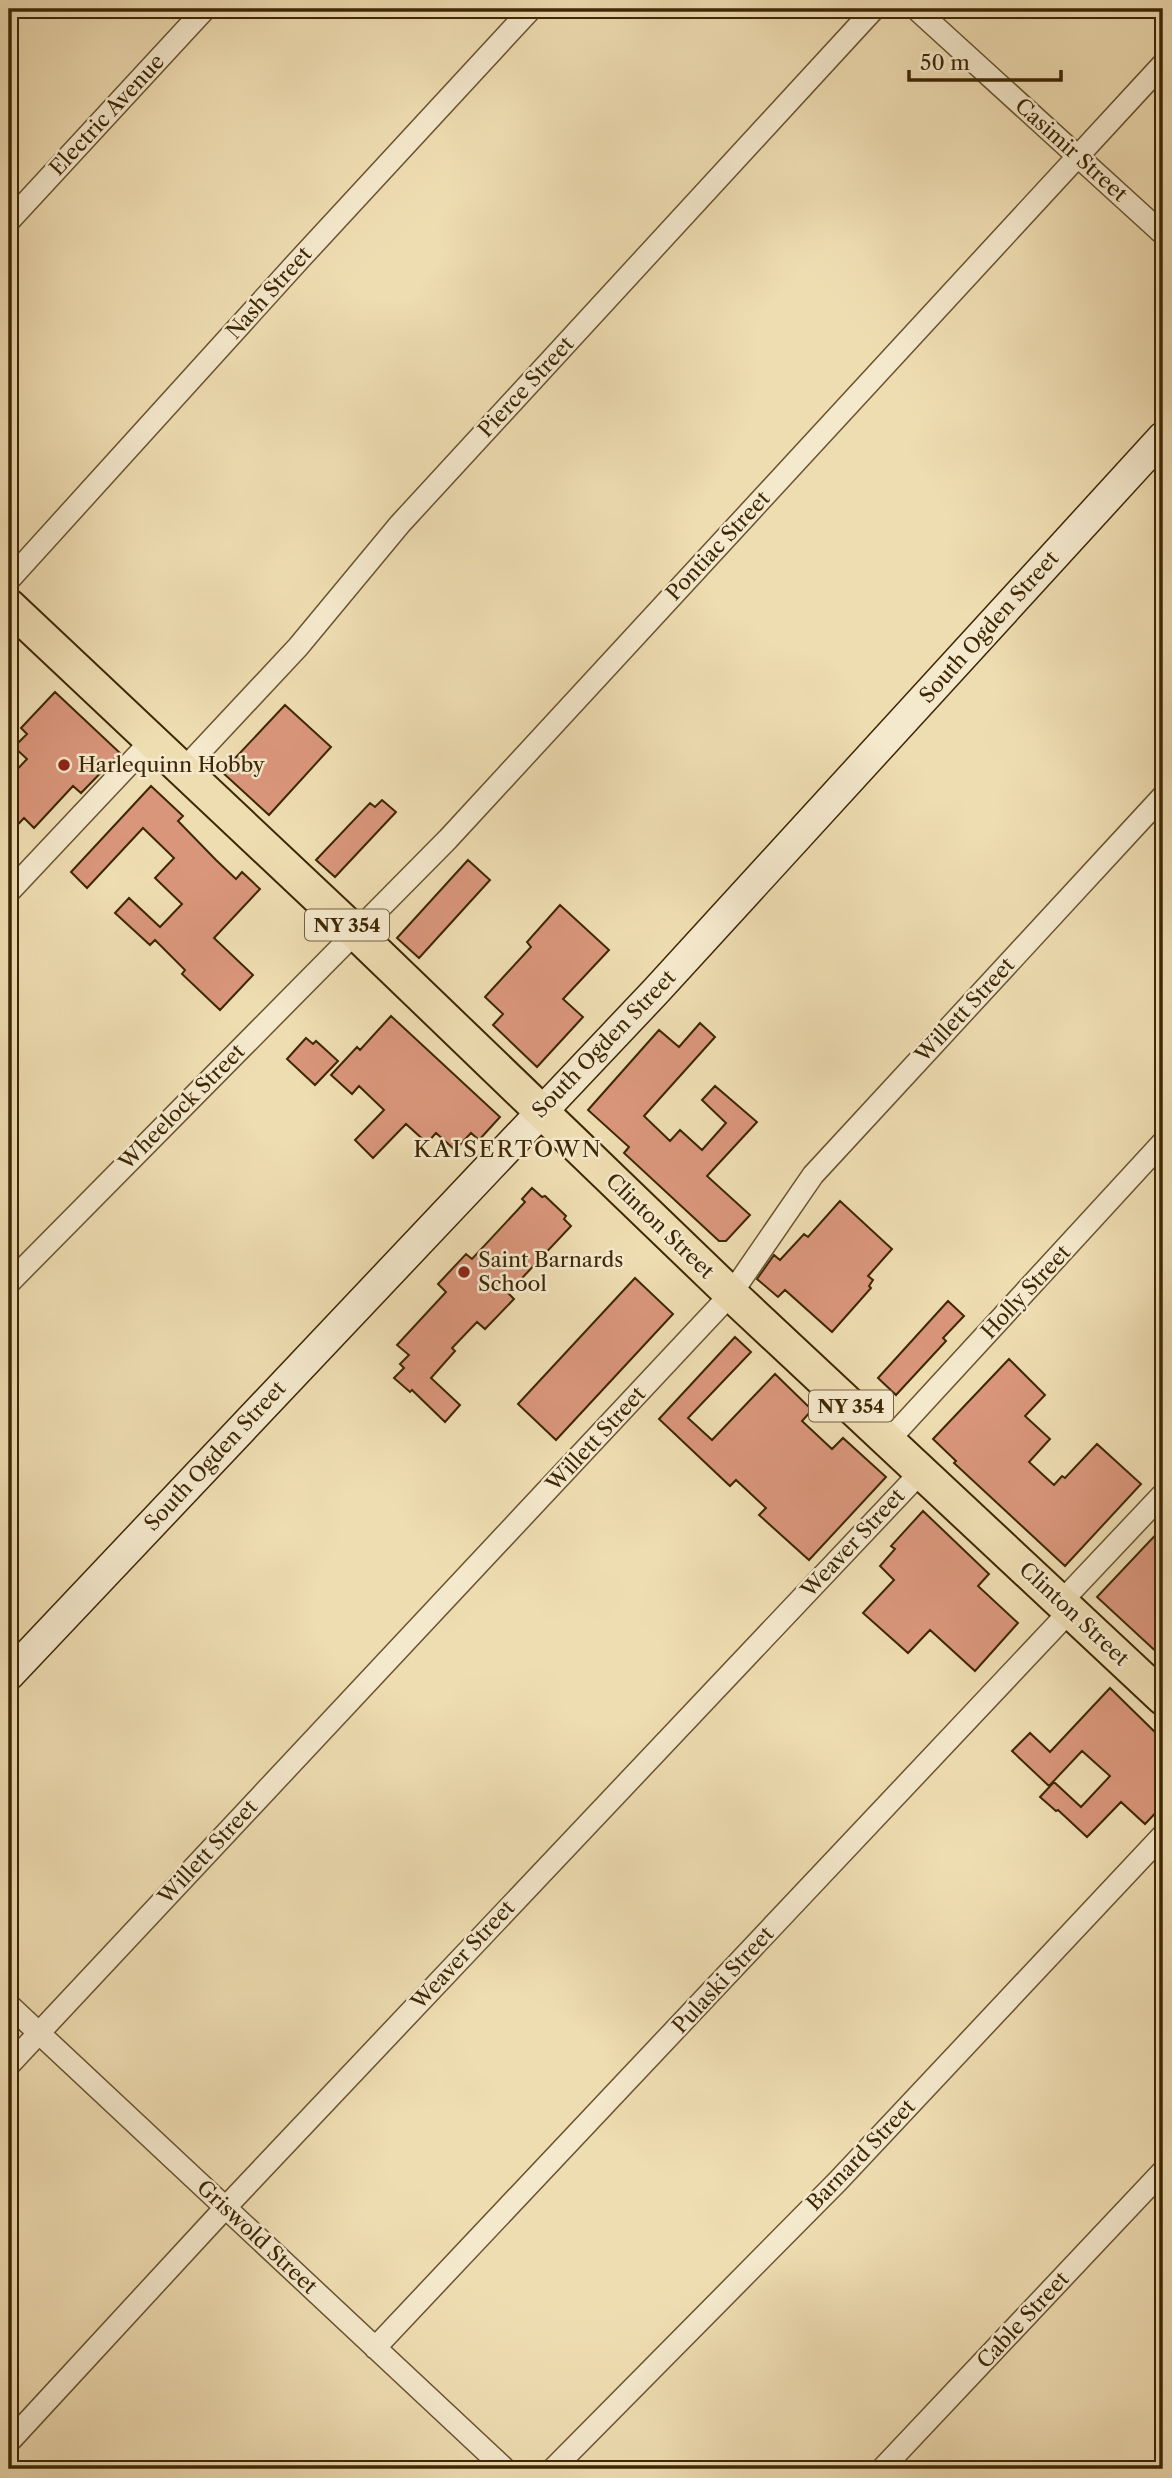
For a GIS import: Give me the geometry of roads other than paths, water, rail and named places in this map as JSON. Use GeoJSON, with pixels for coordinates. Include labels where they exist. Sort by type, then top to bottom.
{"type":"FeatureCollection","features":[{"type":"Feature","properties":{"kind":"main road","name":"Clinton Street"},"geometry":{"type":"LineString","coordinates":[[9,606],[355,932],[731,1294],[1163,1698]]}},
{"type":"Feature","properties":{"kind":"street","name":"Electric Avenue"},"geometry":{"type":"LineString","coordinates":[[9,221],[205,9]]}},
{"type":"Feature","properties":{"kind":"street","name":"Nash Street"},"geometry":{"type":"LineString","coordinates":[[9,580],[300,258],[531,9]]}},
{"type":"Feature","properties":{"kind":"street","name":"Pierce Street"},"geometry":{"type":"LineString","coordinates":[[183,770],[298,647],[400,524],[874,9]]}},
{"type":"Feature","properties":{"kind":"street","name":"Casimir Street"},"geometry":{"type":"LineString","coordinates":[[916,9],[1163,234]]}},
{"type":"Feature","properties":{"kind":"street","name":"Pontiac Street"},"geometry":{"type":"LineString","coordinates":[[355,932],[448,839],[1163,64]]}},
{"type":"Feature","properties":{"kind":"street","name":"South Ogden Street"},"geometry":{"type":"LineString","coordinates":[[9,1675],[666,981],[1163,437]]}},
{"type":"Feature","properties":{"kind":"street"},"geometry":{"type":"LineString","coordinates":[[9,892],[152,740]]}},
{"type":"Feature","properties":{"kind":"street","name":"Willett Street"},"geometry":{"type":"LineString","coordinates":[[9,2065],[731,1294],[813,1175],[1163,796]]}},
{"type":"Feature","properties":{"kind":"street","name":"Wheelock Street"},"geometry":{"type":"LineString","coordinates":[[9,1283],[355,932]]}},
{"type":"Feature","properties":{"kind":"street","name":"Holly Street"},"geometry":{"type":"LineString","coordinates":[[888,1441],[1163,1142]]}},
{"type":"Feature","properties":{"kind":"street","name":"Weaver Street"},"geometry":{"type":"LineString","coordinates":[[9,2442],[225,2208],[921,1472]]}},
{"type":"Feature","properties":{"kind":"street","name":"Pulaski Street"},"geometry":{"type":"LineString","coordinates":[[375,2348],[1065,1607],[1163,1494]]}},
{"type":"Feature","properties":{"kind":"street","name":"Barnard Street"},"geometry":{"type":"LineString","coordinates":[[553,2469],[838,2181],[1163,1835]]}},
{"type":"Feature","properties":{"kind":"street","name":"Griswold Street"},"geometry":{"type":"LineString","coordinates":[[9,2005],[505,2469]]}},
{"type":"Feature","properties":{"kind":"street","name":"Cable Street"},"geometry":{"type":"LineString","coordinates":[[882,2469],[1163,2171]]}},
{"type":"Feature","properties":{"kind":"place","name":"Harlequinn Hobby"},"geometry":{"type":"Point","coordinates":[64,765]}},
{"type":"Feature","properties":{"kind":"place","name":"Saint Barnards School"},"geometry":{"type":"Point","coordinates":[464,1272]}},
{"type":"Feature","properties":{"kind":"district","name":"KAISERTOWN"},"geometry":{"type":"Point","coordinates":[508,1149]}}]}
